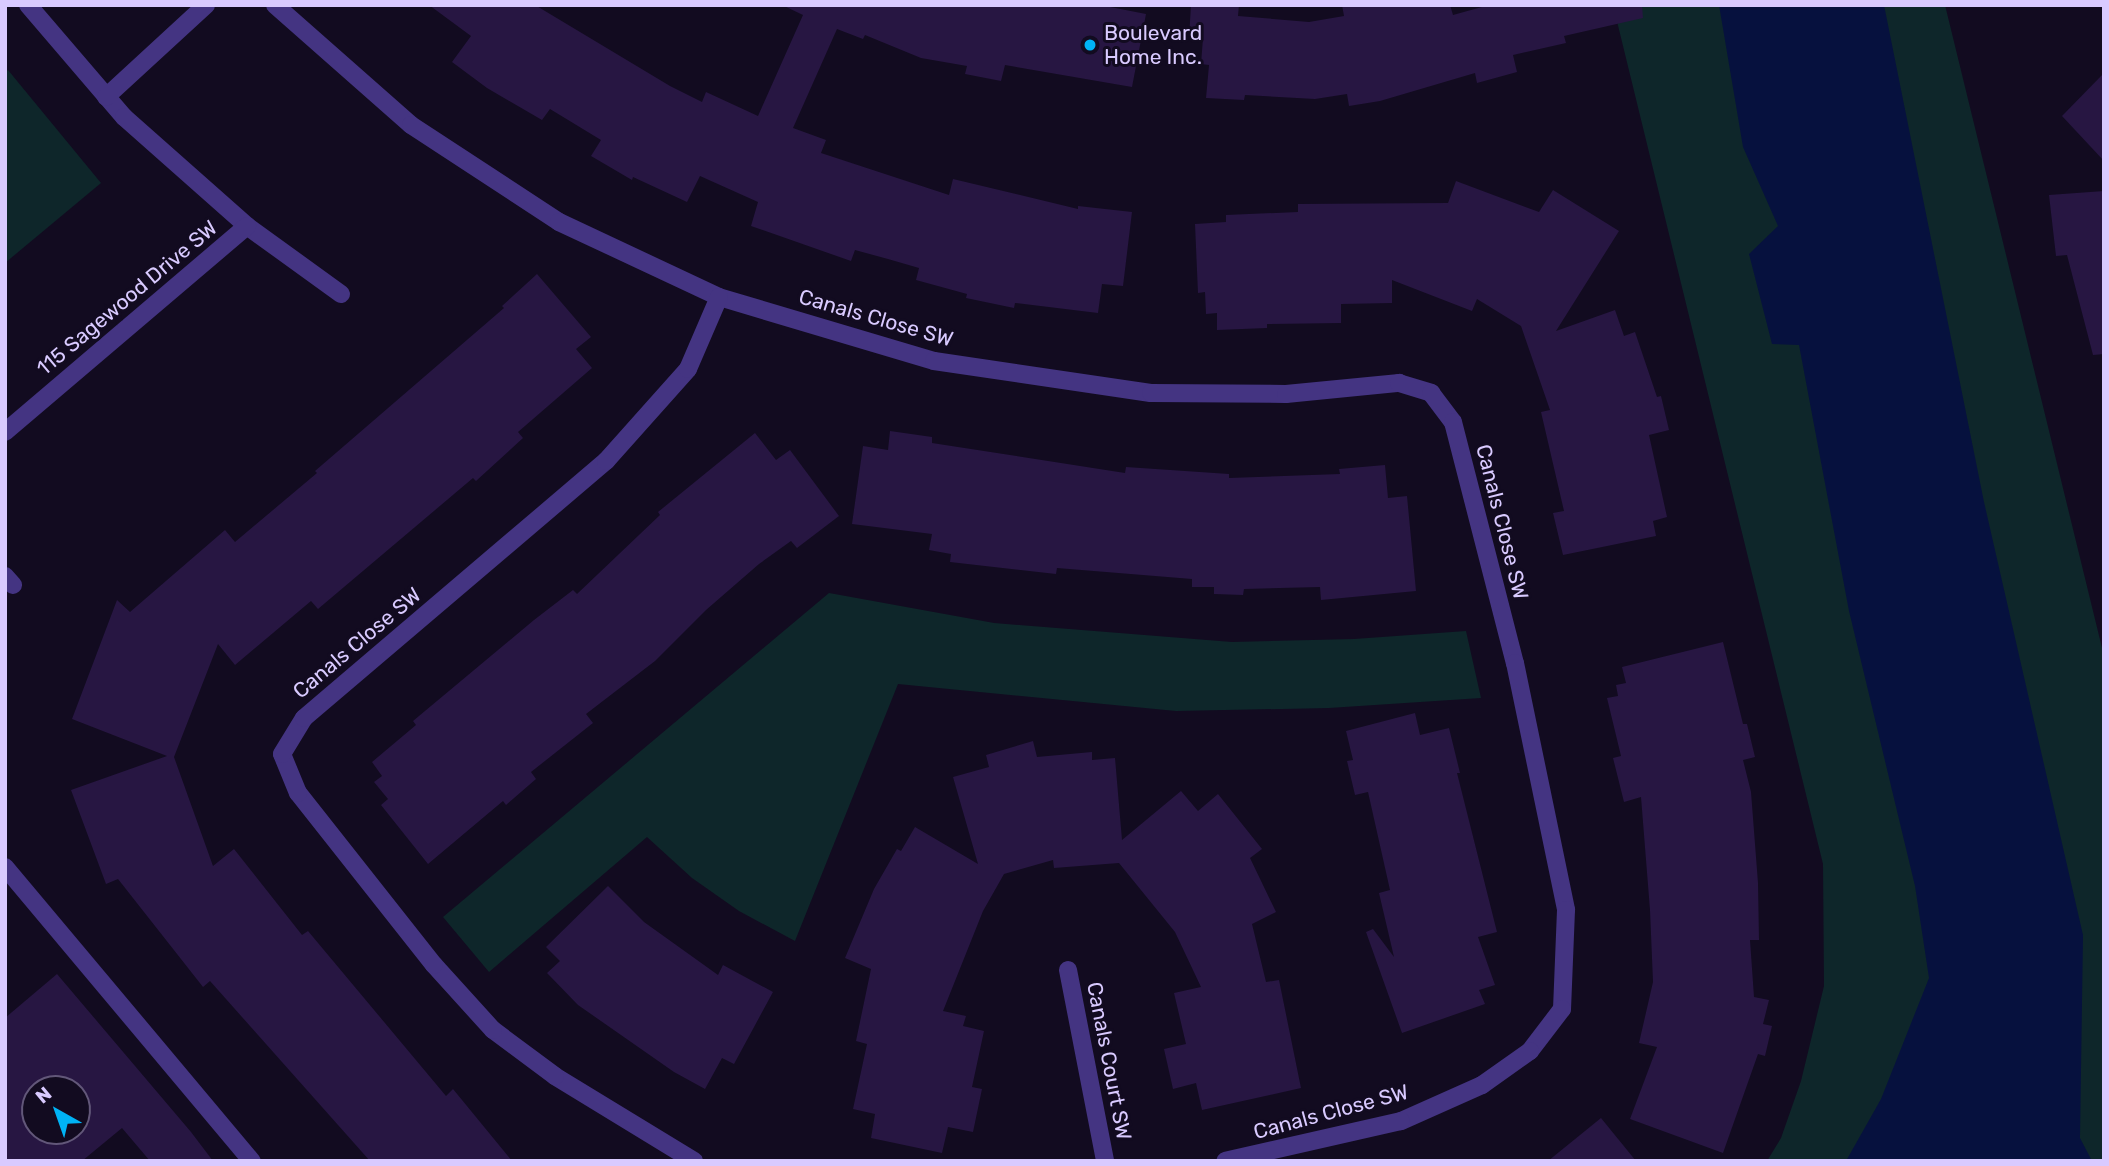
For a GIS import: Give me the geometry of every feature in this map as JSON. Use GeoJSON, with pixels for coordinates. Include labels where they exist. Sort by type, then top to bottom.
{"type":"FeatureCollection","features":[{"type":"Feature","properties":{"kind":"street","name":"115 Sagewood Drive SW"},"geometry":{"type":"LineString","coordinates":[[28,5],[106,97],[247,226],[341,294]]}},
{"type":"Feature","properties":{"kind":"street"},"geometry":{"type":"LineString","coordinates":[[106,97],[206,5]]}},
{"type":"Feature","properties":{"kind":"street","name":"Canals Close SW"},"geometry":{"type":"LineString","coordinates":[[275,5],[411,125],[559,222],[719,297],[934,361],[1152,393],[1286,394],[1399,383],[1431,393],[1453,422],[1515,663],[1566,910],[1562,1009],[1530,1051],[1482,1085],[1401,1121],[1225,1161]]}},
{"type":"Feature","properties":{"kind":"street","name":"115 Sagewood Drive SW"},"geometry":{"type":"LineString","coordinates":[[5,432],[247,226]]}},
{"type":"Feature","properties":{"kind":"street","name":"Canals Close SW"},"geometry":{"type":"LineString","coordinates":[[694,1161],[555,1076],[493,1030],[433,965],[298,793],[282,754],[304,718],[606,461],[688,369],[719,297]]}},
{"type":"Feature","properties":{"kind":"street"},"geometry":{"type":"LineString","coordinates":[[5,867],[252,1161]]}},
{"type":"Feature","properties":{"kind":"street","name":"Canals Court SW"},"geometry":{"type":"LineString","coordinates":[[1068,970],[1105,1161]]}},
{"type":"Feature","properties":{"kind":"green space"},"geometry":{"type":"Polygon","coordinates":[[[1613,5],[1945,5],[2104,656],[2104,1161],[1767,1161],[1781,1138],[1801,1081],[1824,986],[1823,864],[1613,5]]]}},
{"type":"Feature","properties":{"kind":"green space"},"geometry":{"type":"Polygon","coordinates":[[[8,70],[101,183],[5,263],[5,72],[8,70]]]}},
{"type":"Feature","properties":{"kind":"green space"},"geometry":{"type":"Polygon","coordinates":[[[829,593],[994,623],[1232,642],[1354,639],[1466,631],[1481,698],[1329,708],[1176,711],[898,684],[795,941],[739,911],[692,878],[647,837],[489,972],[443,917],[829,593]]]}},
{"type":"Feature","properties":{"kind":"shaded area"},"geometry":{"type":"Polygon","coordinates":[[[1719,5],[1884,5],[1984,502],[2083,935],[2080,1138],[2092,1161],[1846,1161],[1881,1099],[1929,978],[1915,886],[1849,611],[1799,345],[1772,344],[1749,254],[1778,226],[1743,147],[1719,5]]]}},
{"type":"Feature","properties":{"kind":"building"},"geometry":{"type":"Polygon","coordinates":[[[429,5],[535,5],[670,86],[702,102],[706,92],[758,116],[803,15],[782,5],[1100,5],[1146,14],[1132,87],[1005,65],[1001,81],[965,74],[967,66],[921,58],[865,35],[863,39],[837,29],[793,128],[826,140],[821,153],[949,195],[953,179],[1078,209],[1078,206],[1132,212],[1123,286],[1102,284],[1098,313],[1015,303],[1014,308],[966,298],[967,294],[916,280],[919,268],[855,250],[851,261],[751,226],[758,202],[700,176],[687,202],[633,177],[632,180],[591,156],[601,140],[550,109],[542,120],[487,88],[452,62],[471,36],[429,5]]]}},
{"type":"Feature","properties":{"kind":"building"},"geometry":{"type":"Polygon","coordinates":[[[1191,5],[1239,5],[1238,16],[1309,22],[1344,16],[1342,5],[1450,5],[1453,15],[1489,5],[1642,5],[1643,18],[1564,36],[1566,43],[1513,55],[1517,72],[1477,83],[1475,73],[1380,101],[1349,106],[1347,94],[1315,99],[1245,95],[1244,100],[1206,98],[1209,65],[1201,64],[1203,38],[1189,38],[1191,5]]]}},
{"type":"Feature","properties":{"kind":"building"},"geometry":{"type":"Polygon","coordinates":[[[2104,73],[2104,161],[2062,116],[2104,73]]]}},
{"type":"Feature","properties":{"kind":"building"},"geometry":{"type":"Polygon","coordinates":[[[1456,181],[1539,212],[1553,190],[1619,231],[1556,331],[1615,310],[1624,336],[1635,332],[1657,397],[1661,396],[1669,430],[1649,435],[1667,517],[1653,521],[1656,536],[1563,555],[1553,513],[1564,511],[1541,412],[1550,410],[1521,326],[1477,299],[1472,311],[1392,280],[1392,303],[1341,304],[1341,323],[1267,324],[1267,328],[1217,330],[1217,313],[1206,314],[1205,292],[1198,293],[1195,224],[1226,222],[1226,215],[1298,212],[1298,204],[1448,203],[1456,181]]]}},
{"type":"Feature","properties":{"kind":"building"},"geometry":{"type":"Polygon","coordinates":[[[2104,191],[2104,354],[2093,355],[2067,255],[2056,256],[2049,195],[2104,191]]]}},
{"type":"Feature","properties":{"kind":"building"},"geometry":{"type":"Polygon","coordinates":[[[537,274],[591,337],[576,349],[592,368],[518,432],[523,438],[476,481],[473,478],[318,609],[311,601],[235,665],[218,644],[174,757],[213,866],[234,849],[302,935],[308,931],[446,1096],[453,1089],[512,1161],[370,1161],[210,981],[203,987],[118,879],[106,884],[71,790],[167,756],[72,719],[117,600],[130,612],[225,530],[235,542],[504,308],[502,306],[537,274]]]}},
{"type":"Feature","properties":{"kind":"building"},"geometry":{"type":"Polygon","coordinates":[[[890,431],[932,437],[932,443],[1125,473],[1126,467],[1229,474],[1229,478],[1340,474],[1339,469],[1385,465],[1388,498],[1407,496],[1416,591],[1321,600],[1320,587],[1244,589],[1243,595],[1214,594],[1214,587],[1192,587],[1192,579],[1057,568],[1056,574],[950,562],[951,554],[929,550],[932,534],[852,524],[863,446],[888,450],[890,431]]]}},
{"type":"Feature","properties":{"kind":"building"},"geometry":{"type":"Polygon","coordinates":[[[755,433],[776,460],[790,450],[839,516],[797,548],[791,541],[759,564],[706,610],[655,661],[586,714],[593,723],[531,772],[536,779],[506,805],[503,801],[428,864],[381,805],[388,799],[374,782],[382,776],[372,762],[416,725],[413,721],[534,620],[573,590],[577,594],[660,515],[658,512],[755,433]]]}},
{"type":"Feature","properties":{"kind":"building"},"geometry":{"type":"Polygon","coordinates":[[[1723,642],[1743,724],[1747,724],[1755,757],[1743,760],[1751,792],[1758,883],[1759,940],[1750,940],[1754,997],[1769,1000],[1763,1024],[1772,1026],[1765,1056],[1758,1054],[1723,1153],[1630,1119],[1657,1047],[1639,1043],[1653,982],[1650,910],[1641,797],[1624,802],[1613,758],[1621,756],[1607,698],[1618,696],[1616,685],[1626,683],[1622,667],[1723,642]]]}},
{"type":"Feature","properties":{"kind":"building"},"geometry":{"type":"Polygon","coordinates":[[[1415,713],[1420,735],[1449,728],[1460,773],[1457,773],[1497,932],[1478,937],[1495,985],[1479,990],[1485,1004],[1402,1033],[1366,932],[1373,929],[1394,957],[1379,893],[1390,890],[1368,792],[1355,795],[1347,761],[1353,760],[1346,731],[1415,713]]]}},
{"type":"Feature","properties":{"kind":"building"},"geometry":{"type":"Polygon","coordinates":[[[1033,741],[1037,757],[1092,752],[1092,760],[1115,758],[1122,840],[1181,791],[1198,811],[1218,794],[1262,849],[1250,858],[1276,912],[1252,924],[1266,982],[1279,980],[1301,1088],[1202,1110],[1196,1083],[1173,1089],[1164,1049],[1186,1044],[1174,993],[1201,987],[1175,932],[1119,863],[1054,868],[1053,860],[1004,874],[983,911],[943,1011],[966,1016],[963,1026],[984,1031],[972,1087],[982,1089],[973,1132],[948,1127],[942,1153],[871,1138],[875,1114],[853,1109],[867,1044],[856,1041],[871,969],[845,958],[874,889],[897,849],[901,851],[915,827],[978,864],[953,777],[989,767],[986,755],[1033,741]]]}},
{"type":"Feature","properties":{"kind":"building"},"geometry":{"type":"Polygon","coordinates":[[[608,886],[644,922],[718,975],[723,965],[773,992],[734,1064],[722,1058],[705,1089],[674,1072],[578,1005],[547,973],[560,961],[546,947],[608,886]]]}},
{"type":"Feature","properties":{"kind":"building"},"geometry":{"type":"Polygon","coordinates":[[[57,974],[213,1161],[150,1161],[122,1128],[82,1161],[5,1161],[5,1018],[57,974]]]}},
{"type":"Feature","properties":{"kind":"building"},"geometry":{"type":"Polygon","coordinates":[[[1601,1118],[1636,1161],[1548,1161],[1601,1118]]]}},
{"type":"Feature","properties":{"kind":"place","name":"Boulevard Home Inc."},"geometry":{"type":"Point","coordinates":[1090,45]}}]}
